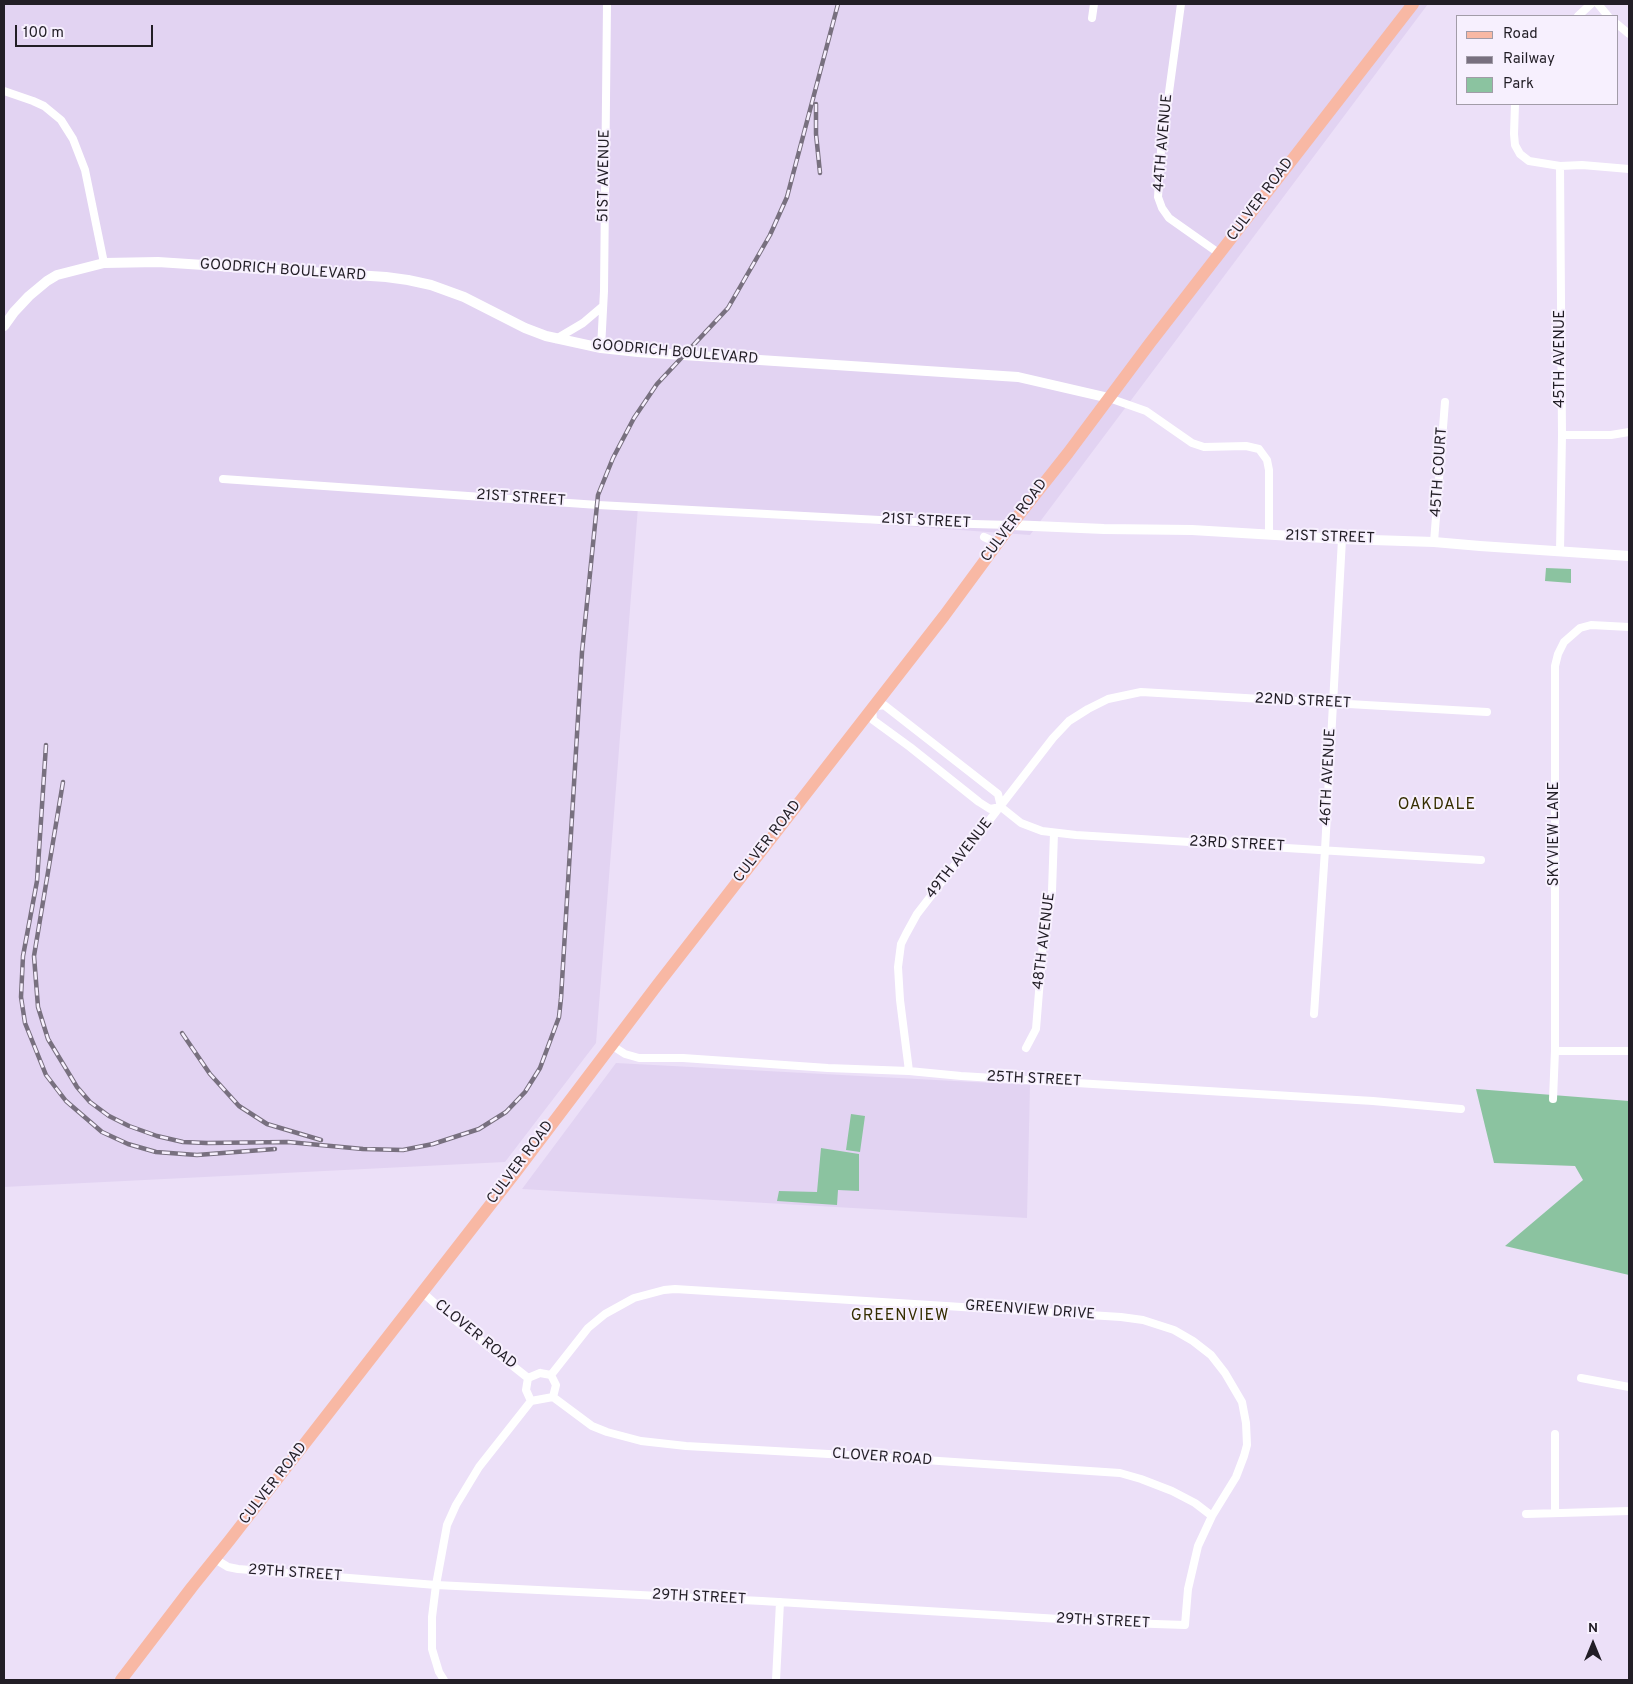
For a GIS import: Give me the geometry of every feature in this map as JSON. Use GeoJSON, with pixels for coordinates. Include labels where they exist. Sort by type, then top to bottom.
{"type":"FeatureCollection","features":[{"type":"Feature","properties":{"kind":"main road","name":"CULVER ROAD"},"geometry":{"type":"LineString","coordinates":[[121,1680],[948,611],[1011,524],[1413,4]]}},
{"type":"Feature","properties":{"kind":"street","name":"51ST AVENUE"},"geometry":{"type":"LineString","coordinates":[[601,348],[607,4]]}},
{"type":"Feature","properties":{"kind":"street"},"geometry":{"type":"LineString","coordinates":[[1092,18],[1094,4]]}},
{"type":"Feature","properties":{"kind":"street","name":"44TH AVENUE"},"geometry":{"type":"LineString","coordinates":[[1181,4],[1161,151],[1158,197],[1162,208],[1169,218],[1220,254]]}},
{"type":"Feature","properties":{"kind":"street"},"geometry":{"type":"LineString","coordinates":[[1579,15],[1591,4]]}},
{"type":"Feature","properties":{"kind":"street"},"geometry":{"type":"LineString","coordinates":[[1598,4],[1607,15]]}},
{"type":"Feature","properties":{"kind":"street"},"geometry":{"type":"LineString","coordinates":[[1618,25],[1629,34]]}},
{"type":"Feature","properties":{"kind":"street"},"geometry":{"type":"LineString","coordinates":[[4,91],[44,106],[61,120],[73,139],[85,170],[104,263]]}},
{"type":"Feature","properties":{"kind":"street"},"geometry":{"type":"LineString","coordinates":[[1515,105],[1515,144],[1520,154],[1529,161],[1560,166],[1629,169]]}},
{"type":"Feature","properties":{"kind":"street","name":"45TH AVENUE"},"geometry":{"type":"LineString","coordinates":[[1560,166],[1562,435],[1560,552]]}},
{"type":"Feature","properties":{"kind":"street","name":"GOODRICH BOULEVARD"},"geometry":{"type":"LineString","coordinates":[[4,326],[24,301],[47,281],[67,272],[104,263],[158,262],[408,280],[431,285],[464,297],[525,328],[556,339],[601,348],[1018,377],[1109,398]]}},
{"type":"Feature","properties":{"kind":"street"},"geometry":{"type":"LineString","coordinates":[[556,339],[584,323],[603,306]]}},
{"type":"Feature","properties":{"kind":"street"},"geometry":{"type":"LineString","coordinates":[[1109,398],[1146,410],[1192,443],[1215,448],[1246,446],[1258,449],[1267,460],[1269,470],[1269,535]]}},
{"type":"Feature","properties":{"kind":"street","name":"45TH COURT"},"geometry":{"type":"LineString","coordinates":[[1434,542],[1445,402]]}},
{"type":"Feature","properties":{"kind":"street"},"geometry":{"type":"LineString","coordinates":[[1562,435],[1611,435],[1629,432]]}},
{"type":"Feature","properties":{"kind":"street","name":"21ST STREET"},"geometry":{"type":"LineString","coordinates":[[222,478],[598,505],[936,523],[1192,530],[1342,539],[1434,542],[1629,556]]}},
{"type":"Feature","properties":{"kind":"street"},"geometry":{"type":"LineString","coordinates":[[984,537],[997,544]]}},
{"type":"Feature","properties":{"kind":"street","name":"46TH AVENUE"},"geometry":{"type":"LineString","coordinates":[[1314,1014],[1342,539]]}},
{"type":"Feature","properties":{"kind":"street","name":"SKYVIEW LANE"},"geometry":{"type":"LineString","coordinates":[[1553,1099],[1555,1051],[1555,666],[1564,642],[1580,628],[1591,625],[1629,627]]}},
{"type":"Feature","properties":{"kind":"street","name":"22ND STREET"},"geometry":{"type":"LineString","coordinates":[[1119,696],[1141,692],[1175,692],[1333,704],[1487,712]]}},
{"type":"Feature","properties":{"kind":"street","name":"49TH AVENUE"},"geometry":{"type":"LineString","coordinates":[[909,1071],[898,978],[898,961],[901,944],[917,914],[1065,725],[1098,703],[1119,696]]}},
{"type":"Feature","properties":{"kind":"street","name":"23RD STREET"},"geometry":{"type":"LineString","coordinates":[[1001,807],[990,809],[979,802],[873,720],[872,707],[884,705],[998,794],[1001,807],[1021,823],[1037,830],[1054,833],[1481,860]]}},
{"type":"Feature","properties":{"kind":"street","name":"48TH AVENUE"},"geometry":{"type":"LineString","coordinates":[[1026,1048],[1036,1029],[1043,942],[1052,891],[1054,833]]}},
{"type":"Feature","properties":{"kind":"street","name":"25TH STREET"},"geometry":{"type":"LineString","coordinates":[[611,1045],[625,1054],[639,1058],[683,1058],[828,1068],[909,1071],[970,1077],[1373,1100],[1461,1109]]}},
{"type":"Feature","properties":{"kind":"street"},"geometry":{"type":"LineString","coordinates":[[1555,1051],[1629,1050]]}},
{"type":"Feature","properties":{"kind":"street","name":"GREENVIEW DRIVE"},"geometry":{"type":"LineString","coordinates":[[550,1374],[588,1328],[605,1314],[634,1298],[675,1289],[1121,1317],[1143,1320],[1174,1330],[1211,1355],[1225,1373],[1242,1402],[1247,1434],[1244,1456],[1236,1476],[1212,1516],[1195,1557],[1188,1589],[1185,1625]]}},
{"type":"Feature","properties":{"kind":"street","name":"CLOVER ROAD"},"geometry":{"type":"LineString","coordinates":[[422,1292],[528,1378]]}},
{"type":"Feature","properties":{"kind":"street"},"geometry":{"type":"LineString","coordinates":[[444,1680],[439,1672],[432,1648],[432,1618],[447,1525],[456,1505],[479,1467],[531,1401],[553,1397],[556,1385],[550,1374],[540,1373],[528,1378],[526,1390],[531,1401]]}},
{"type":"Feature","properties":{"kind":"street"},"geometry":{"type":"LineString","coordinates":[[1581,1378],[1629,1387]]}},
{"type":"Feature","properties":{"kind":"street","name":"CLOVER ROAD"},"geometry":{"type":"LineString","coordinates":[[553,1397],[592,1426],[641,1441],[755,1451],[864,1456],[1120,1473],[1142,1479],[1172,1491],[1195,1503],[1212,1516]]}},
{"type":"Feature","properties":{"kind":"street"},"geometry":{"type":"LineString","coordinates":[[1555,1434],[1555,1513]]}},
{"type":"Feature","properties":{"kind":"street"},"geometry":{"type":"LineString","coordinates":[[1526,1514],[1629,1511]]}},
{"type":"Feature","properties":{"kind":"street","name":"29TH STREET"},"geometry":{"type":"LineString","coordinates":[[215,1559],[228,1567],[238,1569],[436,1586],[780,1602],[1185,1625]]}},
{"type":"Feature","properties":{"kind":"street"},"geometry":{"type":"LineString","coordinates":[[776,1680],[780,1602]]}},
{"type":"Feature","properties":{"kind":"shaded area"},"geometry":{"type":"Polygon","coordinates":[[[4,4],[1428,4],[1030,535],[638,507],[596,1043],[505,1162],[4,1187],[4,4]]]}},
{"type":"Feature","properties":{"kind":"shaded area"},"geometry":{"type":"Polygon","coordinates":[[[616,1063],[1030,1085],[1027,1218],[522,1189],[616,1063]]]}},
{"type":"Feature","properties":{"kind":"green space"},"geometry":{"type":"Polygon","coordinates":[[[1546,568],[1571,569],[1571,583],[1545,581],[1546,568]]]}},
{"type":"Feature","properties":{"kind":"green space"},"geometry":{"type":"Polygon","coordinates":[[[1476,1089],[1629,1101],[1629,1275],[1505,1246],[1583,1180],[1575,1166],[1494,1163],[1476,1089]]]}},
{"type":"Feature","properties":{"kind":"green space"},"geometry":{"type":"Polygon","coordinates":[[[851,1114],[865,1116],[860,1152],[846,1150],[851,1114]]]}},
{"type":"Feature","properties":{"kind":"green space"},"geometry":{"type":"Polygon","coordinates":[[[821,1148],[859,1154],[859,1191],[838,1190],[837,1205],[777,1201],[779,1191],[817,1192],[821,1148]]]}},
{"type":"Feature","properties":{"kind":"railway"},"geometry":{"type":"LineString","coordinates":[[63,782],[34,956],[38,1007],[48,1039],[77,1087],[90,1102],[109,1116],[129,1126],[157,1136],[183,1142],[288,1142],[363,1149],[403,1150],[433,1144],[479,1129],[506,1112],[525,1092],[540,1068],[559,1017],[582,652],[598,495],[613,458],[634,418],[657,384],[728,308],[770,235],[787,197],[838,4]]}},
{"type":"Feature","properties":{"kind":"railway"},"geometry":{"type":"LineString","coordinates":[[816,104],[816,134],[820,173]]}},
{"type":"Feature","properties":{"kind":"railway"},"geometry":{"type":"LineString","coordinates":[[46,745],[37,881],[23,956],[21,997],[25,1023],[46,1075],[66,1101],[102,1132],[128,1144],[156,1152],[197,1155],[275,1149]]}},
{"type":"Feature","properties":{"kind":"railway"},"geometry":{"type":"LineString","coordinates":[[182,1033],[210,1074],[239,1106],[267,1124],[321,1140]]}},
{"type":"Feature","properties":{"kind":"district","name":"OAKDALE"},"geometry":{"type":"Point","coordinates":[1437,806]}},
{"type":"Feature","properties":{"kind":"district","name":"GREENVIEW"},"geometry":{"type":"Point","coordinates":[900,1317]}}]}
